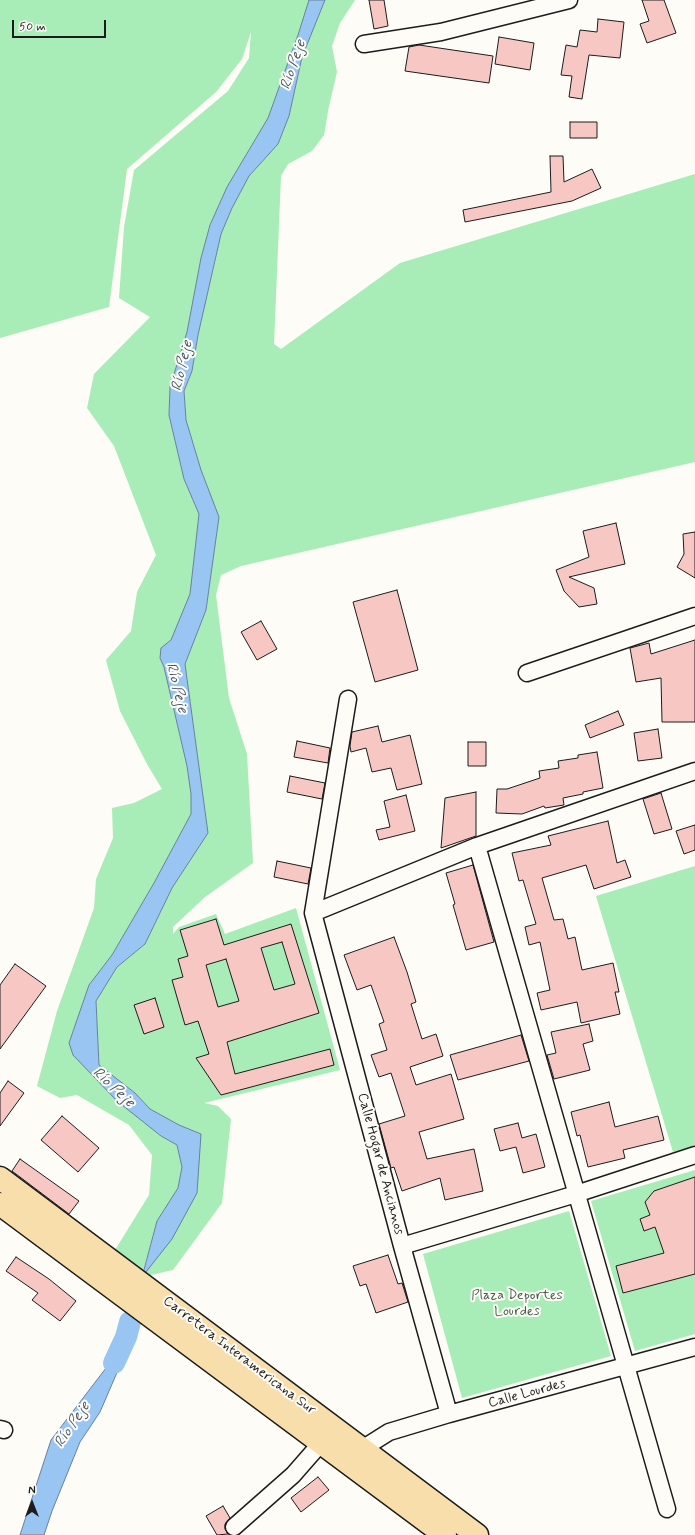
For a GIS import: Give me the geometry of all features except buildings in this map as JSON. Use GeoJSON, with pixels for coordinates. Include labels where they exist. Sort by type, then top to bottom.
{"type":"FeatureCollection","features":[{"type":"Feature","properties":{"kind":"highway","name":"Carretera Interamericana Sur"},"geometry":{"type":"LineString","coordinates":[[0,1178],[7,1207],[445,1535]]}},
{"type":"Feature","properties":{"kind":"highway","name":"Carretera Interamericana Sur"},"geometry":{"type":"LineString","coordinates":[[7,1207],[362,1449],[477,1535]]}},
{"type":"Feature","properties":{"kind":"street"},"geometry":{"type":"LineString","coordinates":[[364,44],[441,32],[569,0]]}},
{"type":"Feature","properties":{"kind":"street"},"geometry":{"type":"LineString","coordinates":[[528,673],[695,616]]}},
{"type":"Feature","properties":{"kind":"street"},"geometry":{"type":"LineString","coordinates":[[313,913],[348,699]]}},
{"type":"Feature","properties":{"kind":"street"},"geometry":{"type":"LineString","coordinates":[[313,913],[477,846],[695,771]]}},
{"type":"Feature","properties":{"kind":"street"},"geometry":{"type":"LineString","coordinates":[[477,846],[667,1509]]}},
{"type":"Feature","properties":{"kind":"street","name":"Calle Hogar de Ancianos"},"geometry":{"type":"LineString","coordinates":[[313,913],[402,1246],[449,1414]]}},
{"type":"Feature","properties":{"kind":"street"},"geometry":{"type":"LineString","coordinates":[[402,1246],[576,1194],[695,1155]]}},
{"type":"Feature","properties":{"kind":"street","name":"Calle Lourdes"},"geometry":{"type":"LineString","coordinates":[[362,1449],[389,1432],[449,1414],[627,1367],[695,1347]]}},
{"type":"Feature","properties":{"kind":"street"},"geometry":{"type":"LineString","coordinates":[[291,1420],[311,1424],[338,1444],[362,1449],[364,1458],[370,1467],[388,1480],[391,1486],[390,1494]]}},
{"type":"Feature","properties":{"kind":"street"},"geometry":{"type":"LineString","coordinates":[[234,1527],[293,1475],[321,1443]]}},
{"type":"Feature","properties":{"kind":"green space"},"geometry":{"type":"Polygon","coordinates":[[[0,0],[309,0],[268,118],[227,187],[210,225],[201,258],[187,333],[170,387],[169,415],[184,479],[199,514],[190,594],[171,640],[161,649],[160,658],[164,667],[187,766],[191,794],[191,814],[154,883],[112,955],[89,985],[69,1043],[161,1136],[177,1145],[182,1167],[178,1188],[157,1221],[142,1275],[201,1134],[179,1125],[150,1109],[135,1093],[99,1065],[96,1001],[117,967],[145,944],[172,888],[208,833],[185,664],[206,610],[219,517],[201,470],[186,420],[184,391],[192,371],[198,335],[221,234],[232,208],[249,176],[278,144],[289,116],[302,57],[325,0],[355,0],[340,23],[332,46],[337,72],[324,135],[312,151],[288,164],[281,176],[274,344],[281,349],[400,263],[695,174],[695,462],[241,566],[221,575],[216,595],[229,698],[247,754],[253,863],[205,897],[173,927],[173,934],[179,927],[216,914],[225,934],[296,908],[340,1070],[204,1103],[218,1106],[231,1119],[222,1203],[173,1270],[142,1277],[125,1265],[115,1250],[149,1195],[152,1155],[129,1125],[77,1095],[60,1098],[37,1086],[57,1011],[94,908],[96,879],[113,838],[112,808],[134,803],[162,789],[147,764],[120,711],[106,660],[131,631],[137,592],[156,555],[114,446],[87,408],[94,374],[150,317],[119,298],[124,227],[134,170],[228,91],[249,58],[251,32],[242,59],[216,92],[127,169],[109,307],[0,338],[0,0]]]}},
{"type":"Feature","properties":{"kind":"green space"},"geometry":{"type":"Polygon","coordinates":[[[695,866],[695,1146],[673,1152],[596,896],[695,866]]]}},
{"type":"Feature","properties":{"kind":"green space"},"geometry":{"type":"Polygon","coordinates":[[[695,1170],[695,1334],[635,1351],[591,1201],[695,1170]]]}},
{"type":"Feature","properties":{"kind":"green space","name":"Plaza Deportes Lourdes"},"geometry":{"type":"Polygon","coordinates":[[[569,1211],[611,1356],[462,1398],[423,1254],[569,1211]]]}},
{"type":"Feature","properties":{"kind":"water"},"geometry":{"type":"Polygon","coordinates":[[[309,0],[325,0],[302,57],[289,116],[278,144],[249,176],[232,208],[221,234],[198,335],[192,371],[184,391],[186,420],[201,470],[219,517],[206,610],[185,664],[208,833],[172,888],[145,944],[117,967],[96,1001],[99,1065],[135,1093],[150,1109],[179,1125],[201,1134],[197,1193],[172,1239],[142,1277],[157,1221],[178,1188],[182,1167],[177,1145],[161,1136],[117,1101],[73,1055],[69,1043],[89,985],[112,955],[154,883],[191,814],[191,794],[187,766],[164,667],[160,658],[161,648],[171,640],[190,594],[199,514],[184,479],[169,415],[170,387],[187,332],[201,258],[210,225],[227,187],[268,118],[309,0]]]}},
{"type":"Feature","properties":{"kind":"water"},"geometry":{"type":"Polygon","coordinates":[[[126,1337],[125,1354],[100,1412],[80,1442],[52,1511],[44,1535],[20,1535],[51,1440],[106,1368],[112,1346],[126,1337]]]}},
{"type":"Feature","properties":{"kind":"waterway","name":"Río Peje"},"geometry":{"type":"LineString","coordinates":[[114,1363],[126,1337],[130,1322]]}}]}
